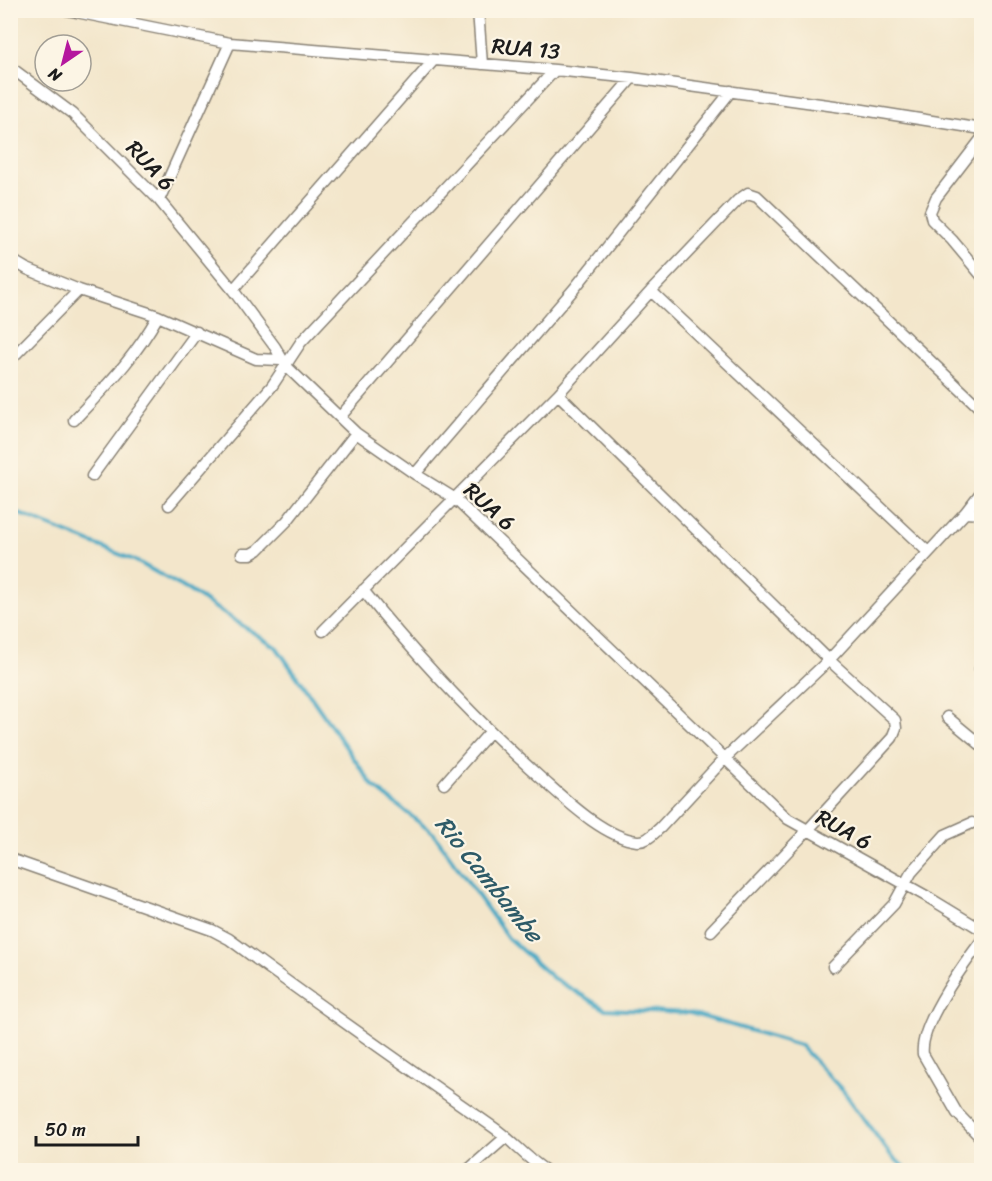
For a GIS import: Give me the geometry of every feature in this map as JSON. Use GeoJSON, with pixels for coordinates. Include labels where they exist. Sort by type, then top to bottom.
{"type":"FeatureCollection","features":[{"type":"Feature","properties":{"kind":"street","name":"RUA 13"},"geometry":{"type":"LineString","coordinates":[[66,10],[230,43],[632,78],[981,129]]}},
{"type":"Feature","properties":{"kind":"street"},"geometry":{"type":"LineString","coordinates":[[478,10],[482,64]]}},
{"type":"Feature","properties":{"kind":"street"},"geometry":{"type":"LineString","coordinates":[[159,200],[230,43]]}},
{"type":"Feature","properties":{"kind":"street"},"geometry":{"type":"LineString","coordinates":[[233,290],[433,61]]}},
{"type":"Feature","properties":{"kind":"street","name":"RUA 6"},"geometry":{"type":"LineString","coordinates":[[10,67],[73,114],[159,200],[233,290],[284,363],[356,433],[454,498],[788,819],[981,930]]}},
{"type":"Feature","properties":{"kind":"street"},"geometry":{"type":"LineString","coordinates":[[169,505],[272,386],[284,363],[301,342],[555,70]]}},
{"type":"Feature","properties":{"kind":"street"},"geometry":{"type":"LineString","coordinates":[[340,417],[632,78]]}},
{"type":"Feature","properties":{"kind":"street"},"geometry":{"type":"LineString","coordinates":[[415,474],[574,289],[731,91]]}},
{"type":"Feature","properties":{"kind":"street"},"geometry":{"type":"LineString","coordinates":[[981,138],[936,198],[930,212],[932,220],[952,240],[981,276]]}},
{"type":"Feature","properties":{"kind":"street"},"geometry":{"type":"LineString","coordinates":[[323,631],[558,394],[651,291],[738,200],[748,193],[757,196],[981,410]]}},
{"type":"Feature","properties":{"kind":"street"},"geometry":{"type":"LineString","coordinates":[[10,259],[79,290],[158,316],[256,359],[284,363]]}},
{"type":"Feature","properties":{"kind":"street"},"geometry":{"type":"LineString","coordinates":[[10,360],[79,290]]}},
{"type":"Feature","properties":{"kind":"street"},"geometry":{"type":"LineString","coordinates":[[651,291],[928,552]]}},
{"type":"Feature","properties":{"kind":"street"},"geometry":{"type":"LineString","coordinates":[[74,420],[127,364],[143,343],[158,316]]}},
{"type":"Feature","properties":{"kind":"street"},"geometry":{"type":"LineString","coordinates":[[92,476],[197,332]]}},
{"type":"Feature","properties":{"kind":"street"},"geometry":{"type":"LineString","coordinates":[[972,399],[981,391]]}},
{"type":"Feature","properties":{"kind":"street"},"geometry":{"type":"LineString","coordinates":[[558,394],[829,660],[895,720],[896,729],[892,738],[711,931]]}},
{"type":"Feature","properties":{"kind":"street"},"geometry":{"type":"LineString","coordinates":[[243,554],[251,554],[258,550],[287,521],[356,433]]}},
{"type":"Feature","properties":{"kind":"street"},"geometry":{"type":"LineString","coordinates":[[363,590],[405,642],[490,732],[574,808],[605,828],[626,838],[639,841],[649,838],[660,828],[724,759],[829,660],[965,513],[981,491]]}},
{"type":"Feature","properties":{"kind":"street"},"geometry":{"type":"LineString","coordinates":[[965,513],[981,514]]}},
{"type":"Feature","properties":{"kind":"street"},"geometry":{"type":"LineString","coordinates":[[947,717],[981,746]]}},
{"type":"Feature","properties":{"kind":"street"},"geometry":{"type":"LineString","coordinates":[[444,784],[490,732]]}},
{"type":"Feature","properties":{"kind":"street"},"geometry":{"type":"LineString","coordinates":[[833,967],[894,904],[911,873],[945,835],[972,823]]}},
{"type":"Feature","properties":{"kind":"street"},"geometry":{"type":"LineString","coordinates":[[10,859],[202,926],[229,939],[506,1137],[531,1161],[546,1170]]}},
{"type":"Feature","properties":{"kind":"street"},"geometry":{"type":"LineString","coordinates":[[981,940],[929,1024],[921,1045],[922,1054],[957,1113],[981,1139]]}},
{"type":"Feature","properties":{"kind":"street"},"geometry":{"type":"LineString","coordinates":[[468,1170],[506,1137]]}},
{"type":"Feature","properties":{"kind":"waterway","name":"Rio Cambambe"},"geometry":{"type":"LineString","coordinates":[[10,510],[136,561],[188,590],[277,648],[373,786],[434,834],[508,938],[553,978],[605,1009],[690,1013],[800,1045],[844,1092],[890,1154],[907,1170]]}}]}
